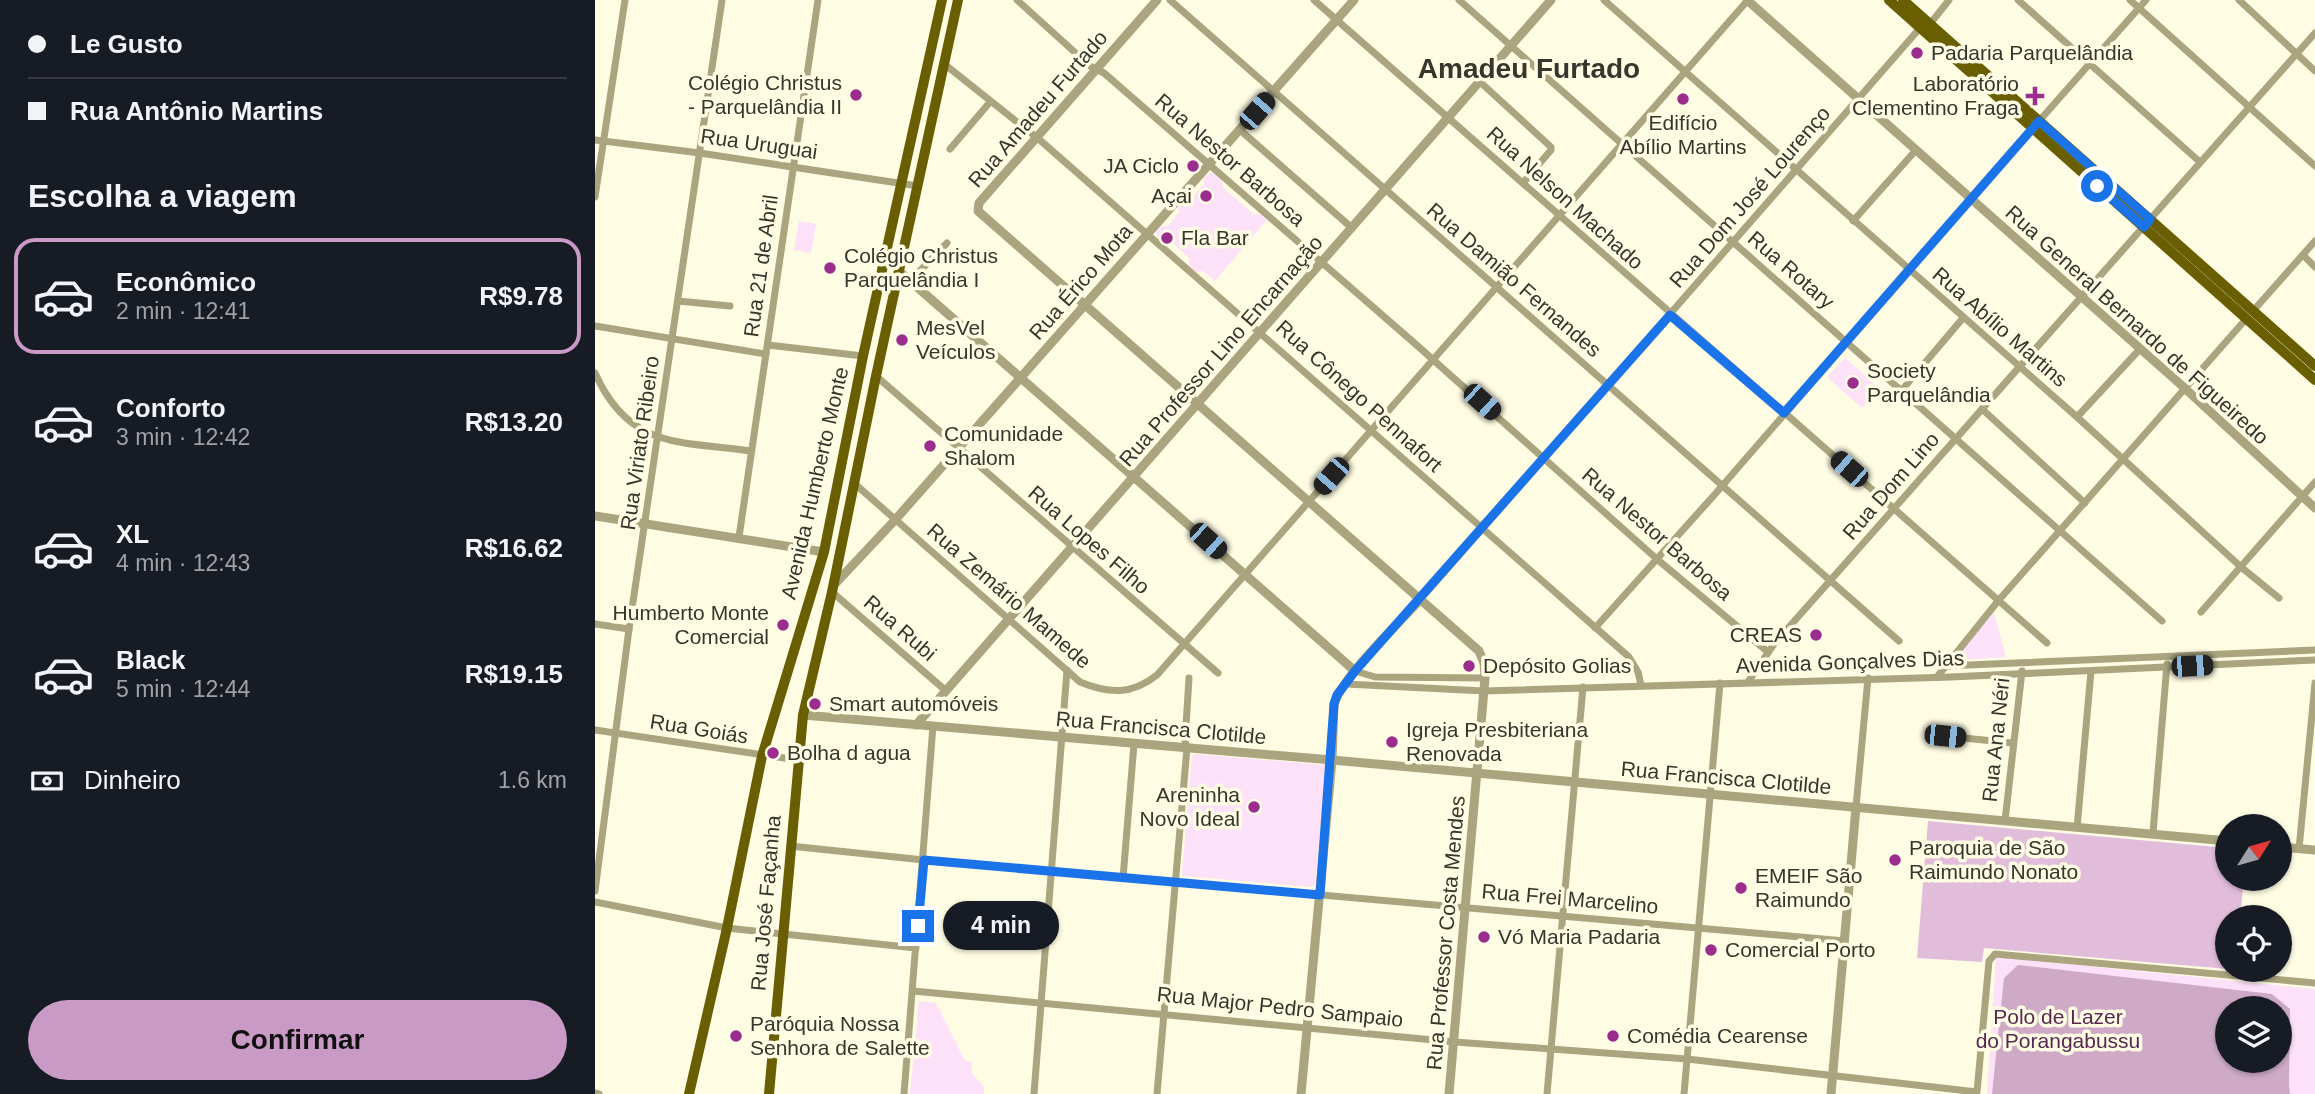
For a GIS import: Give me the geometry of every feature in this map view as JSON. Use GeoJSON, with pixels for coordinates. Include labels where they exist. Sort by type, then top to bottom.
{"type":"FeatureCollection","features":[{"type":"Feature","properties":{"kind":"main road","name":"Avenida Humberto Monte"},"geometry":{"type":"LineString","coordinates":[[689,1094],[762,756],[824,552],[863,356],[941,0]]}},
{"type":"Feature","properties":{"kind":"main road"},"geometry":{"type":"LineString","coordinates":[[1889,0],[1925,26],[2147,223],[2250,315],[2315,380]]}},
{"type":"Feature","properties":{"kind":"main road"},"geometry":{"type":"LineString","coordinates":[[1903,0],[1925,26]]}},
{"type":"Feature","properties":{"kind":"main road","name":"Avenida Humberto Monte"},"geometry":{"type":"LineString","coordinates":[[803,715],[833,589],[957,1]]}},
{"type":"Feature","properties":{"kind":"main road"},"geometry":{"type":"LineString","coordinates":[[2250,315],[2315,366]]}},
{"type":"Feature","properties":{"kind":"main road","name":"Rua José Façanha"},"geometry":{"type":"LineString","coordinates":[[769,1094],[803,715]]}},
{"type":"Feature","properties":{"kind":"street"},"geometry":{"type":"LineString","coordinates":[[595,197],[599,140],[625,0]]}},
{"type":"Feature","properties":{"kind":"street","name":"Rua Viriato Ribeiro"},"geometry":{"type":"LineString","coordinates":[[595,891],[629,629],[722,0]]}},
{"type":"Feature","properties":{"kind":"street","name":"Rua 21 de Abril"},"geometry":{"type":"LineString","coordinates":[[739,537],[818,0]]}},
{"type":"Feature","properties":{"kind":"street"},"geometry":{"type":"LineString","coordinates":[[941,0],[957,1]]}},
{"type":"Feature","properties":{"kind":"street","name":"Rua Nestor Barbosa"},"geometry":{"type":"LineString","coordinates":[[1017,0],[1434,359],[1658,559],[1768,652]]}},
{"type":"Feature","properties":{"kind":"street","name":"Rua Amadeu Furtado"},"geometry":{"type":"LineString","coordinates":[[1084,306],[978,211],[979,203],[1157,0]]}},
{"type":"Feature","properties":{"kind":"street","name":"Rua Damião Fernandes"},"geometry":{"type":"LineString","coordinates":[[1170,0],[1899,641]]}},
{"type":"Feature","properties":{"kind":"street","name":"Rua Nelson Machado"},"geometry":{"type":"LineString","coordinates":[[1314,0],[2047,643]]}},
{"type":"Feature","properties":{"kind":"street","name":"Rua Érico Mota"},"geometry":{"type":"LineString","coordinates":[[833,589],[1354,0]]}},
{"type":"Feature","properties":{"kind":"street","name":"Rua Rotary"},"geometry":{"type":"LineString","coordinates":[[1459,0],[2162,621]]}},
{"type":"Feature","properties":{"kind":"street","name":"Rua Professor Lino Encarnação"},"geometry":{"type":"LineString","coordinates":[[916,725],[1551,0]]}},
{"type":"Feature","properties":{"kind":"street","name":"Rua Abílio Martins"},"geometry":{"type":"LineString","coordinates":[[1604,0],[2279,598]]}},
{"type":"Feature","properties":{"kind":"street","name":"Rua Zemário Mamede"},"geometry":{"type":"LineString","coordinates":[[855,484],[1080,682],[1093,688],[1121,691],[1144,686],[1157,675],[1748,0]]}},
{"type":"Feature","properties":{"kind":"street","name":"Rua General Bernardo de Figueiredo"},"geometry":{"type":"LineString","coordinates":[[1748,0],[2315,508]]}},
{"type":"Feature","properties":{"kind":"street","name":"Rua Dom José Lourenço"},"geometry":{"type":"LineString","coordinates":[[1301,1094],[1332,760],[1334,704],[1355,671],[1859,98],[1949,0]]}},
{"type":"Feature","properties":{"kind":"street"},"geometry":{"type":"LineString","coordinates":[[2018,0],[2200,162]]}},
{"type":"Feature","properties":{"kind":"street"},"geometry":{"type":"LineString","coordinates":[[2130,0],[2315,166]]}},
{"type":"Feature","properties":{"kind":"street"},"geometry":{"type":"LineString","coordinates":[[1595,628],[2146,0]]}},
{"type":"Feature","properties":{"kind":"street"},"geometry":{"type":"LineString","coordinates":[[2239,0],[2315,71]]}},
{"type":"Feature","properties":{"kind":"street","name":"Rua Dom Lino"},"geometry":{"type":"LineString","coordinates":[[1748,682],[1768,652],[2315,33]]}},
{"type":"Feature","properties":{"kind":"street","name":"Rua Cônego Pennafort"},"geometry":{"type":"LineString","coordinates":[[943,63],[1037,138],[1260,331],[1595,628],[1634,663],[1641,685]]}},
{"type":"Feature","properties":{"kind":"street"},"geometry":{"type":"LineString","coordinates":[[1479,81],[1551,147],[1523,183]]}},
{"type":"Feature","properties":{"kind":"street"},"geometry":{"type":"LineString","coordinates":[[950,149],[991,102]]}},
{"type":"Feature","properties":{"kind":"street"},"geometry":{"type":"LineString","coordinates":[[1240,130],[1352,228]]}},
{"type":"Feature","properties":{"kind":"street","name":"Rua Uruguai"},"geometry":{"type":"LineString","coordinates":[[599,140],[918,186]]}},
{"type":"Feature","properties":{"kind":"street"},"geometry":{"type":"LineString","coordinates":[[1853,221],[1916,150]]}},
{"type":"Feature","properties":{"kind":"street"},"geometry":{"type":"LineString","coordinates":[[1937,677],[1998,601],[2315,241]]}},
{"type":"Feature","properties":{"kind":"street"},"geometry":{"type":"LineString","coordinates":[[911,280],[947,243]]}},
{"type":"Feature","properties":{"kind":"street"},"geometry":{"type":"LineString","coordinates":[[2302,255],[2315,267]]}},
{"type":"Feature","properties":{"kind":"street"},"geometry":{"type":"LineString","coordinates":[[899,272],[1355,671]]}},
{"type":"Feature","properties":{"kind":"street"},"geometry":{"type":"LineString","coordinates":[[678,301],[730,306]]}},
{"type":"Feature","properties":{"kind":"street"},"geometry":{"type":"LineString","coordinates":[[1084,306],[1479,651],[1484,663],[1485,678]]}},
{"type":"Feature","properties":{"kind":"street"},"geometry":{"type":"LineString","coordinates":[[1902,390],[1963,318]]}},
{"type":"Feature","properties":{"kind":"street"},"geometry":{"type":"LineString","coordinates":[[595,326],[766,354]]}},
{"type":"Feature","properties":{"kind":"street"},"geometry":{"type":"LineString","coordinates":[[768,345],[863,356]]}},
{"type":"Feature","properties":{"kind":"street"},"geometry":{"type":"LineString","coordinates":[[2077,417],[2139,350]]}},
{"type":"Feature","properties":{"kind":"street"},"geometry":{"type":"LineString","coordinates":[[595,373],[622,416],[631,425],[658,438],[751,451]]}},
{"type":"Feature","properties":{"kind":"street","name":"Rua Lopes Filho"},"geometry":{"type":"LineString","coordinates":[[876,376],[1217,673]]}},
{"type":"Feature","properties":{"kind":"street"},"geometry":{"type":"LineString","coordinates":[[1982,409],[2085,503]]}},
{"type":"Feature","properties":{"kind":"street"},"geometry":{"type":"LineString","coordinates":[[2201,612],[2315,482]]}},
{"type":"Feature","properties":{"kind":"street"},"geometry":{"type":"LineString","coordinates":[[595,516],[824,552]]}},
{"type":"Feature","properties":{"kind":"street","name":"Rua Rubi"},"geometry":{"type":"LineString","coordinates":[[833,589],[944,690]]}},
{"type":"Feature","properties":{"kind":"street"},"geometry":{"type":"LineString","coordinates":[[595,624],[629,629]]}},
{"type":"Feature","properties":{"kind":"street","name":"Avenida Gonçalves Dias"},"geometry":{"type":"LineString","coordinates":[[1945,666],[2315,650]]}},
{"type":"Feature","properties":{"kind":"street"},"geometry":{"type":"LineString","coordinates":[[2153,833],[2168,656]]}},
{"type":"Feature","properties":{"kind":"street","name":"Avenida Gonçalves Dias"},"geometry":{"type":"LineString","coordinates":[[1355,671],[1387,681],[1484,691],[2021,674],[2315,660]]}},
{"type":"Feature","properties":{"kind":"street","name":"Rua Ana Néri"},"geometry":{"type":"LineString","coordinates":[[2005,821],[2023,664]]}},
{"type":"Feature","properties":{"kind":"street"},"geometry":{"type":"LineString","coordinates":[[1034,1094],[1067,670]]}},
{"type":"Feature","properties":{"kind":"street"},"geometry":{"type":"LineString","coordinates":[[2077,828],[2091,671]]}},
{"type":"Feature","properties":{"kind":"street"},"geometry":{"type":"LineString","coordinates":[[1157,1094],[1187,748],[1185,741],[1189,678]]}},
{"type":"Feature","properties":{"kind":"street","name":"Avenida Gonçalves Dias"},"geometry":{"type":"LineString","coordinates":[[1346,684],[1485,678]]}},
{"type":"Feature","properties":{"kind":"street","name":"Rua Professor Costa Mendes"},"geometry":{"type":"LineString","coordinates":[[1449,1094],[1485,678]]}},
{"type":"Feature","properties":{"kind":"street"},"geometry":{"type":"LineString","coordinates":[[1831,1094],[1868,678]]}},
{"type":"Feature","properties":{"kind":"street"},"geometry":{"type":"LineString","coordinates":[[1684,1094],[1720,683]]}},
{"type":"Feature","properties":{"kind":"street"},"geometry":{"type":"LineString","coordinates":[[2299,849],[2315,683]]}},
{"type":"Feature","properties":{"kind":"street"},"geometry":{"type":"LineString","coordinates":[[1547,1094],[1583,687]]}},
{"type":"Feature","properties":{"kind":"street","name":"Rua Francisca Clotilde"},"geometry":{"type":"LineString","coordinates":[[803,715],[2215,840]]}},
{"type":"Feature","properties":{"kind":"street"},"geometry":{"type":"LineString","coordinates":[[904,1094],[933,726]]}},
{"type":"Feature","properties":{"kind":"street","name":"Rua Goiás"},"geometry":{"type":"LineString","coordinates":[[595,730],[798,760]]}},
{"type":"Feature","properties":{"kind":"street"},"geometry":{"type":"LineString","coordinates":[[1945,736],[2012,743]]}},
{"type":"Feature","properties":{"kind":"street"},"geometry":{"type":"LineString","coordinates":[[1123,878],[1134,744]]}},
{"type":"Feature","properties":{"kind":"street","name":"Rua Frei Marcelino"},"geometry":{"type":"LineString","coordinates":[[790,846],[1050,872],[1845,941]]}},
{"type":"Feature","properties":{"kind":"street"},"geometry":{"type":"LineString","coordinates":[[2293,848],[2315,850]]}},
{"type":"Feature","properties":{"kind":"street"},"geometry":{"type":"LineString","coordinates":[[595,902],[727,928],[916,948]]}},
{"type":"Feature","properties":{"kind":"street"},"geometry":{"type":"LineString","coordinates":[[1977,1092],[1991,956],[2000,953],[2315,983]]}},
{"type":"Feature","properties":{"kind":"street","name":"Rua Major Pedro Sampaio"},"geometry":{"type":"LineString","coordinates":[[913,991],[1455,1041],[1687,1059],[1977,1092]]}},
{"type":"Feature","properties":{"kind":"green space"},"geometry":{"type":"Polygon","coordinates":[[[1212,172],[1222,181],[1223,188],[1255,215],[1261,214],[1267,220],[1215,281],[1203,271],[1196,272],[1190,266],[1189,258],[1173,243],[1165,244],[1158,239],[1156,232],[1162,226],[1168,226],[1179,212],[1178,207],[1184,200],[1190,200],[1204,184],[1203,178],[1212,172]]]}},
{"type":"Feature","properties":{"kind":"green space"},"geometry":{"type":"Polygon","coordinates":[[[799,221],[816,224],[811,253],[794,250],[799,221]]]}},
{"type":"Feature","properties":{"kind":"green space","name":"Society Parquelândia"},"geometry":{"type":"Polygon","coordinates":[[[1845,358],[1879,388],[1862,408],[1827,377],[1845,358]]]}},
{"type":"Feature","properties":{"kind":"green space"},"geometry":{"type":"Polygon","coordinates":[[[1994,613],[2006,657],[1957,660],[1955,657],[1994,613]]]}},
{"type":"Feature","properties":{"kind":"green space"},"geometry":{"type":"Polygon","coordinates":[[[1194,754],[1326,765],[1315,885],[1312,887],[1183,876],[1194,754]]]}},
{"type":"Feature","properties":{"kind":"green space","name":"Polo de Lazer do Porangabussu"},"geometry":{"type":"Polygon","coordinates":[[[1996,957],[2215,979],[2215,982],[2245,982],[2315,989],[2315,1094],[1987,1094],[1996,957]]]}},
{"type":"Feature","properties":{"kind":"green space"},"geometry":{"type":"Polygon","coordinates":[[[919,1001],[936,1003],[965,1061],[972,1062],[971,1072],[984,1087],[984,1094],[910,1094],[919,1001]]]}},
{"type":"Feature","properties":{"kind":"shaded area"},"geometry":{"type":"Polygon","coordinates":[[[1928,821],[2215,847],[2215,891],[2243,891],[2241,905],[2215,905],[2215,968],[1984,948],[1982,962],[1917,958],[1928,821]]]}},
{"type":"Feature","properties":{"kind":"shaded area","name":"Polo de Lazer do Porangabussu"},"geometry":{"type":"Polygon","coordinates":[[[2018,965],[2274,996],[2215,996],[2215,1073],[2289,1073],[2290,1094],[1992,1094],[2004,978],[2018,965]]]}},
{"type":"Feature","properties":{"kind":"place","name":"Padaria Parquelândia"},"geometry":{"type":"Point","coordinates":[1917,53]}},
{"type":"Feature","properties":{"kind":"place","name":"Colégio Christus - Parquelândia II"},"geometry":{"type":"Point","coordinates":[856,95]}},
{"type":"Feature","properties":{"kind":"place","name":"Laboratório Clementino Fraga"},"geometry":{"type":"Point","coordinates":[2035,96]}},
{"type":"Feature","properties":{"kind":"place","name":"Edifício Abílio Martins"},"geometry":{"type":"Point","coordinates":[1683,99]}},
{"type":"Feature","properties":{"kind":"place","name":"JA Ciclo"},"geometry":{"type":"Point","coordinates":[1193,166]}},
{"type":"Feature","properties":{"kind":"place","name":"Açai"},"geometry":{"type":"Point","coordinates":[1206,196]}},
{"type":"Feature","properties":{"kind":"place","name":"Fla Bar"},"geometry":{"type":"Point","coordinates":[1167,238]}},
{"type":"Feature","properties":{"kind":"place","name":"Colégio Christus Parquelândia I"},"geometry":{"type":"Point","coordinates":[830,268]}},
{"type":"Feature","properties":{"kind":"place","name":"MesVel Veículos"},"geometry":{"type":"Point","coordinates":[902,340]}},
{"type":"Feature","properties":{"kind":"place","name":"Society Parquelândia"},"geometry":{"type":"Point","coordinates":[1853,383]}},
{"type":"Feature","properties":{"kind":"place","name":"Comunidade Shalom"},"geometry":{"type":"Point","coordinates":[930,446]}},
{"type":"Feature","properties":{"kind":"place","name":"Humberto Monte Comercial"},"geometry":{"type":"Point","coordinates":[783,625]}},
{"type":"Feature","properties":{"kind":"place","name":"CREAS"},"geometry":{"type":"Point","coordinates":[1816,635]}},
{"type":"Feature","properties":{"kind":"place","name":"Depósito Golias"},"geometry":{"type":"Point","coordinates":[1469,666]}},
{"type":"Feature","properties":{"kind":"place","name":"Smart automóveis"},"geometry":{"type":"Point","coordinates":[815,704]}},
{"type":"Feature","properties":{"kind":"place","name":"Igreja Presbiteriana Renovada"},"geometry":{"type":"Point","coordinates":[1392,742]}},
{"type":"Feature","properties":{"kind":"place","name":"Bolha d agua"},"geometry":{"type":"Point","coordinates":[773,753]}},
{"type":"Feature","properties":{"kind":"place","name":"Areninha Novo Ideal"},"geometry":{"type":"Point","coordinates":[1254,807]}},
{"type":"Feature","properties":{"kind":"place","name":"Paroquia de São Raimundo Nonato"},"geometry":{"type":"Point","coordinates":[1895,860]}},
{"type":"Feature","properties":{"kind":"place","name":"EMEIF São Raimundo"},"geometry":{"type":"Point","coordinates":[1741,888]}},
{"type":"Feature","properties":{"kind":"place","name":"Vó Maria Padaria"},"geometry":{"type":"Point","coordinates":[1484,937]}},
{"type":"Feature","properties":{"kind":"place","name":"Comercial Porto"},"geometry":{"type":"Point","coordinates":[1711,950]}},
{"type":"Feature","properties":{"kind":"place","name":"Paróquia Nossa Senhora de Salette"},"geometry":{"type":"Point","coordinates":[736,1036]}},
{"type":"Feature","properties":{"kind":"place","name":"Comédia Cearense"},"geometry":{"type":"Point","coordinates":[1613,1036]}},
{"type":"Feature","properties":{"kind":"district","name":"Amadeu Furtado"},"geometry":{"type":"Point","coordinates":[1529,68]}},
{"type":"Feature","properties":{"kind":"route"},"geometry":{"type":"LineString","coordinates":[[918,926],[924,860],[1320,895],[1334,704],[1337,695],[1355,671],[1670,315],[1784,413],[2039,121],[2150,219],[2144,227],[2097,186]]}}]}
